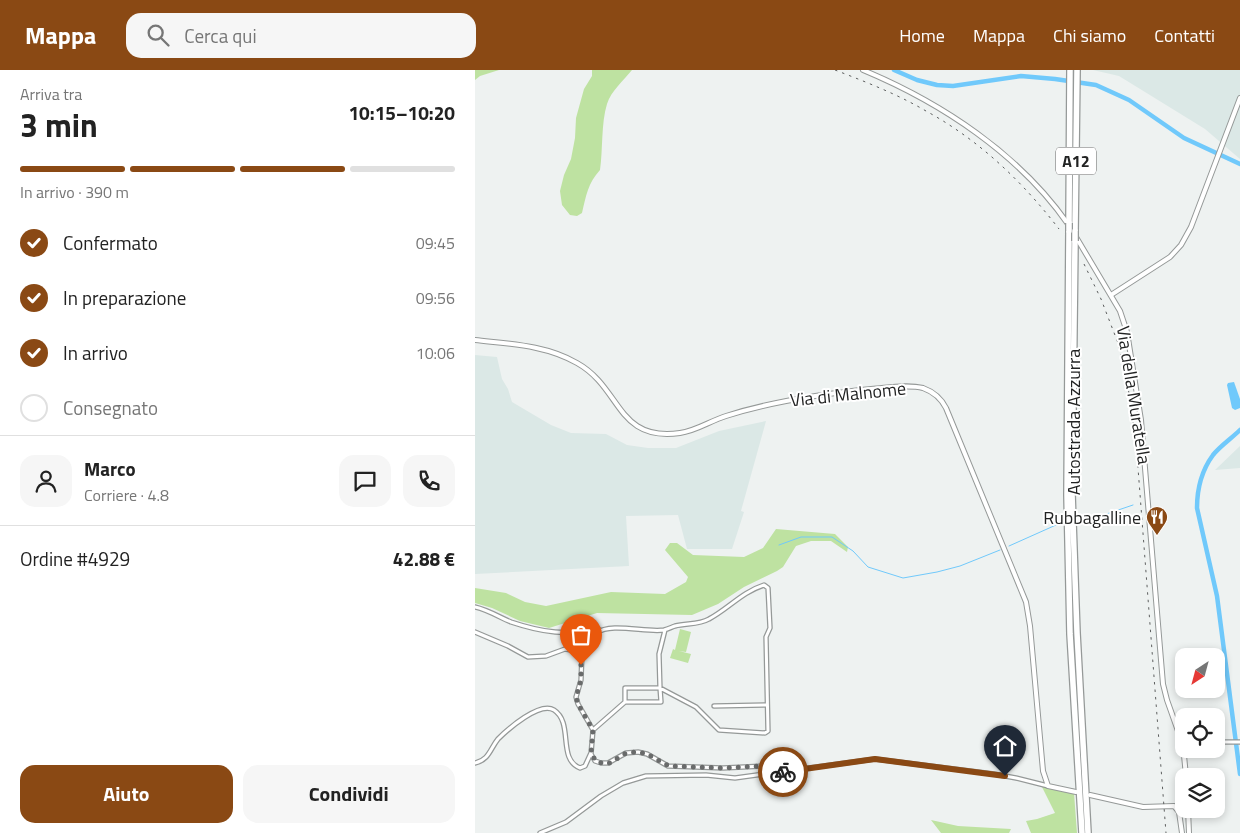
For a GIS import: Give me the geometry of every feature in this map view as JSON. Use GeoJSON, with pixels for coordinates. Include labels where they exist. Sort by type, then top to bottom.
{"type":"FeatureCollection","features":[{"type":"Feature","properties":{"kind":"highway","name":"Autostrada Azzurra"},"geometry":{"type":"LineString","coordinates":[[1073,72],[1067,515],[1070,634],[1082,833]]}},
{"type":"Feature","properties":{"kind":"highway","name":"Autostrada Azzurra"},"geometry":{"type":"LineString","coordinates":[[1073,90],[1069,223],[1075,240],[1072,494],[1077,632],[1088,833]]}},
{"type":"Feature","properties":{"kind":"street","name":"Via della Muratella"},"geometry":{"type":"LineString","coordinates":[[863,70],[902,87],[936,107],[987,142],[1022,170],[1043,191],[1063,216],[1111,295],[1124,321],[1141,420],[1163,684],[1175,722]]}},
{"type":"Feature","properties":{"kind":"street"},"geometry":{"type":"LineString","coordinates":[[1111,295],[1165,262],[1181,245],[1191,227],[1240,98]]}},
{"type":"Feature","properties":{"kind":"street","name":"Via di Malnome"},"geometry":{"type":"LineString","coordinates":[[475,340],[531,346],[576,362],[602,383],[631,423],[641,430],[651,432],[681,433],[721,417],[754,408],[777,402],[833,393],[907,387],[925,389],[938,397],[946,408],[1026,602],[1030,626],[1043,771],[1048,786]]}},
{"type":"Feature","properties":{"kind":"street"},"geometry":{"type":"LineString","coordinates":[[475,608],[523,626],[546,632],[567,633],[622,628],[641,631],[665,630],[676,626],[706,621],[749,592],[763,585],[767,586],[770,628],[766,637],[769,728],[767,733],[720,730],[696,707],[660,688],[625,688],[625,702]]}},
{"type":"Feature","properties":{"kind":"street"},"geometry":{"type":"LineString","coordinates":[[475,763],[486,758],[498,740],[522,719],[545,708],[555,711],[563,721],[568,752],[575,766],[581,768],[585,766],[591,752],[593,730],[576,697],[581,680],[583,652],[600,630]]}},
{"type":"Feature","properties":{"kind":"street"},"geometry":{"type":"LineString","coordinates":[[593,730],[625,702],[661,702],[659,654],[665,630]]}},
{"type":"Feature","properties":{"kind":"street"},"geometry":{"type":"LineString","coordinates":[[475,632],[528,657],[546,656],[565,649],[583,652]]}},
{"type":"Feature","properties":{"kind":"street"},"geometry":{"type":"LineString","coordinates":[[714,706],[767,705]]}},
{"type":"Feature","properties":{"kind":"street"},"geometry":{"type":"LineString","coordinates":[[1225,742],[1240,742]]}},
{"type":"Feature","properties":{"kind":"street"},"geometry":{"type":"LineString","coordinates":[[591,752],[595,760],[604,764],[610,763],[628,753],[638,752],[647,754],[669,766],[731,768],[763,766],[779,772]]}},
{"type":"Feature","properties":{"kind":"street"},"geometry":{"type":"LineString","coordinates":[[540,833],[564,824],[601,796],[623,783],[638,777],[706,775],[732,778],[878,759],[994,774],[1076,792]]}},
{"type":"Feature","properties":{"kind":"street"},"geometry":{"type":"LineString","coordinates":[[1090,795],[1143,807],[1174,807],[1179,813],[1182,833]]}},
{"type":"Feature","properties":{"kind":"street"},"geometry":{"type":"LineString","coordinates":[[1189,818],[1189,833]]}},
{"type":"Feature","properties":{"kind":"shaded area"},"geometry":{"type":"Polygon","coordinates":[[[1093,70],[1240,70],[1240,159],[1205,129],[1119,76],[1093,70]]]}},
{"type":"Feature","properties":{"kind":"shaded area"},"geometry":{"type":"Polygon","coordinates":[[[475,355],[497,357],[502,379],[508,389],[512,402],[551,425],[571,433],[606,434],[627,445],[648,448],[676,448],[719,431],[766,421],[741,511],[744,512],[732,549],[687,549],[678,515],[626,516],[629,566],[475,574],[475,355]]]}},
{"type":"Feature","properties":{"kind":"shaded area"},"geometry":{"type":"Polygon","coordinates":[[[1240,446],[1240,468],[1215,470],[1240,446]]]}},
{"type":"Feature","properties":{"kind":"green space"},"geometry":{"type":"Polygon","coordinates":[[[475,70],[499,70],[480,76],[475,80],[475,70]]]}},
{"type":"Feature","properties":{"kind":"green space"},"geometry":{"type":"Polygon","coordinates":[[[592,70],[632,70],[615,90],[607,104],[600,170],[590,185],[582,213],[577,216],[570,215],[562,205],[560,191],[571,159],[576,118],[584,89],[592,76],[592,70]]]}},
{"type":"Feature","properties":{"kind":"green space"},"geometry":{"type":"Polygon","coordinates":[[[776,529],[835,534],[848,547],[847,552],[831,541],[811,541],[796,546],[783,567],[777,571],[744,587],[718,604],[692,615],[597,613],[549,628],[520,621],[492,608],[475,603],[475,588],[506,593],[525,602],[546,606],[611,592],[665,594],[686,582],[688,577],[665,550],[670,543],[677,543],[693,555],[744,557],[763,548],[776,529]]]}},
{"type":"Feature","properties":{"kind":"green space"},"geometry":{"type":"Polygon","coordinates":[[[680,629],[691,632],[686,652],[679,651],[691,654],[688,663],[670,658],[673,649],[675,650],[680,629]]]}},
{"type":"Feature","properties":{"kind":"green space"},"geometry":{"type":"Polygon","coordinates":[[[1041,785],[1074,793],[1077,833],[1031,833],[1026,821],[1055,813],[1041,785]]]}},
{"type":"Feature","properties":{"kind":"green space"},"geometry":{"type":"Polygon","coordinates":[[[931,820],[958,826],[1011,829],[1009,833],[941,833],[931,820]]]}},
{"type":"Feature","properties":{"kind":"water"},"geometry":{"type":"Polygon","coordinates":[[[1234,382],[1240,399],[1240,408],[1235,410],[1232,408],[1227,385],[1234,382]]]}},
{"type":"Feature","properties":{"kind":"waterway"},"geometry":{"type":"LineString","coordinates":[[894,70],[917,80],[937,85],[953,86],[1021,76],[1096,85],[1129,100],[1184,138],[1240,164]]}},
{"type":"Feature","properties":{"kind":"waterway"},"geometry":{"type":"LineString","coordinates":[[1240,430],[1219,448],[1209,461],[1201,480],[1197,508],[1217,596],[1240,774]]}},
{"type":"Feature","properties":{"kind":"waterway"},"geometry":{"type":"LineString","coordinates":[[1080,523],[1133,505]]}},
{"type":"Feature","properties":{"kind":"waterway"},"geometry":{"type":"LineString","coordinates":[[1009,546],[1062,524]]}},
{"type":"Feature","properties":{"kind":"waterway"},"geometry":{"type":"LineString","coordinates":[[779,545],[801,537],[832,537],[853,551],[868,567],[903,578],[960,566],[1000,550]]}},
{"type":"Feature","properties":{"kind":"railway"},"geometry":{"type":"LineString","coordinates":[[835,70],[904,99],[964,135],[982,148],[1015,178],[1059,229]]}},
{"type":"Feature","properties":{"kind":"railway"},"geometry":{"type":"LineString","coordinates":[[1084,264],[1101,299],[1118,343],[1131,402],[1138,468],[1166,833]]}},
{"type":"Feature","properties":{"kind":"way so far"},"geometry":{"type":"LineString","coordinates":[[581,665],[581,680],[576,693],[576,700],[593,730],[591,754],[597,762],[608,764],[626,753],[638,752],[652,756],[669,766],[723,768],[763,766],[783,772]]}},
{"type":"Feature","properties":{"kind":"place","name":"Rubbagalline"},"geometry":{"type":"Point","coordinates":[1157,536]}},
{"type":"Feature","properties":{"kind":"route"},"geometry":{"type":"LineString","coordinates":[[783,772],[875,759],[1005,776]]}}]}
